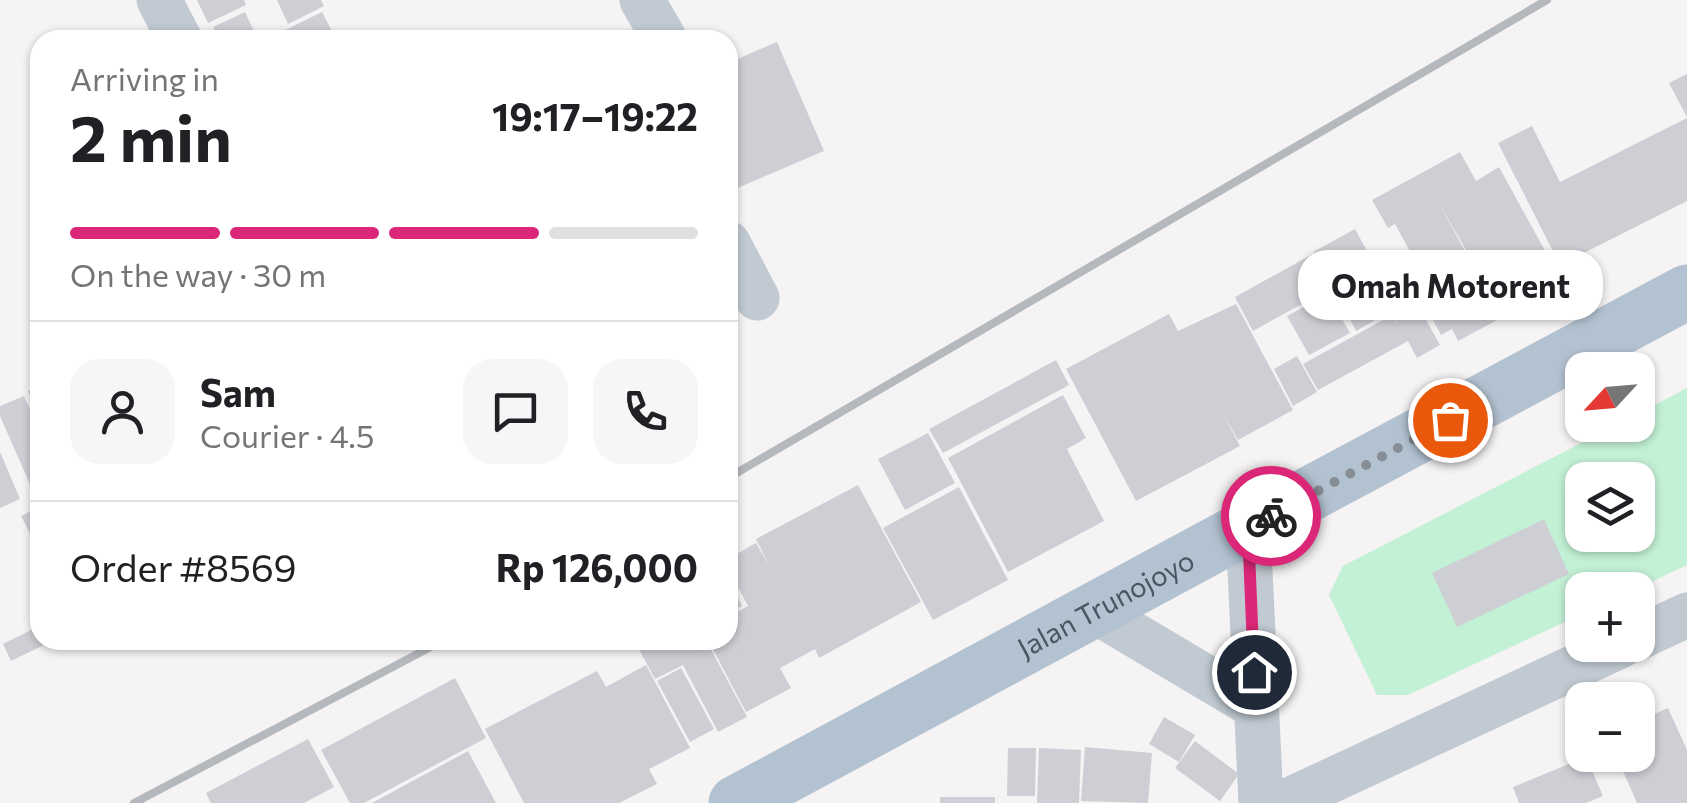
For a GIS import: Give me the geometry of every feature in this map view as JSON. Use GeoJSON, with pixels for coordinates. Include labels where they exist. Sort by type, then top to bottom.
{"type":"FeatureCollection","features":[{"type":"Feature","properties":{"kind":"main road","name":"Jalan Trunojoyo"},"geometry":{"type":"LineString","coordinates":[[736,803],[1687,292]]}},
{"type":"Feature","properties":{"kind":"street"},"geometry":{"type":"LineString","coordinates":[[159,0],[175,30]]}},
{"type":"Feature","properties":{"kind":"street"},"geometry":{"type":"LineString","coordinates":[[642,0],[658,30]]}},
{"type":"Feature","properties":{"kind":"street"},"geometry":{"type":"LineString","coordinates":[[738,262],[757,298]]}},
{"type":"Feature","properties":{"kind":"street"},"geometry":{"type":"LineString","coordinates":[[1248,528],[1262,803]]}},
{"type":"Feature","properties":{"kind":"street"},"geometry":{"type":"LineString","coordinates":[[1091,609],[1256,708]]}},
{"type":"Feature","properties":{"kind":"street"},"geometry":{"type":"LineString","coordinates":[[1655,630],[1687,615]]}},
{"type":"Feature","properties":{"kind":"street"},"geometry":{"type":"LineString","coordinates":[[1284,803],[1586,662]]}},
{"type":"Feature","properties":{"kind":"green space"},"geometry":{"type":"Polygon","coordinates":[[[1687,388],[1687,565],[1655,580],[1655,572],[1565,572],[1565,622],[1408,695],[1377,695],[1329,595],[1343,566],[1583,442],[1655,442],[1655,405],[1687,388]]]}},
{"type":"Feature","properties":{"kind":"building"},"geometry":{"type":"Polygon","coordinates":[[[197,0],[244,0],[246,5],[208,23],[197,0]]]}},
{"type":"Feature","properties":{"kind":"building"},"geometry":{"type":"Polygon","coordinates":[[[277,0],[321,0],[324,6],[288,24],[277,0]]]}},
{"type":"Feature","properties":{"kind":"building"},"geometry":{"type":"Polygon","coordinates":[[[245,12],[253,30],[214,30],[213,27],[245,12]]]}},
{"type":"Feature","properties":{"kind":"building"},"geometry":{"type":"Polygon","coordinates":[[[322,12],[331,30],[285,30],[322,12]]]}},
{"type":"Feature","properties":{"kind":"building"},"geometry":{"type":"Polygon","coordinates":[[[777,42],[824,151],[738,188],[738,59],[777,42]]]}},
{"type":"Feature","properties":{"kind":"building"},"geometry":{"type":"Polygon","coordinates":[[[1687,74],[1687,117],[1669,83],[1687,74]]]}},
{"type":"Feature","properties":{"kind":"building"},"geometry":{"type":"Polygon","coordinates":[[[1687,118],[1687,201],[1560,265],[1498,143],[1532,126],[1560,182],[1687,118]]]}},
{"type":"Feature","properties":{"kind":"building"},"geometry":{"type":"Polygon","coordinates":[[[1460,152],[1476,181],[1499,167],[1560,278],[1500,310],[1438,201],[1501,318],[1458,341],[1452,329],[1441,335],[1419,294],[1430,288],[1395,224],[1388,228],[1372,200],[1460,152]]]}},
{"type":"Feature","properties":{"kind":"building"},"geometry":{"type":"Polygon","coordinates":[[[1355,229],[1380,275],[1338,298],[1313,252],[1355,229]]]}},
{"type":"Feature","properties":{"kind":"building"},"geometry":{"type":"Polygon","coordinates":[[[1311,255],[1329,289],[1253,331],[1235,297],[1311,255]]]}},
{"type":"Feature","properties":{"kind":"building"},"geometry":{"type":"Polygon","coordinates":[[[1392,271],[1408,302],[1395,311],[1415,300],[1440,345],[1417,358],[1408,341],[1318,390],[1303,364],[1392,315],[1399,326],[1391,311],[1356,331],[1340,300],[1392,271]]]}},
{"type":"Feature","properties":{"kind":"building"},"geometry":{"type":"Polygon","coordinates":[[[1328,294],[1350,333],[1309,355],[1287,316],[1328,294]]]}},
{"type":"Feature","properties":{"kind":"building"},"geometry":{"type":"Polygon","coordinates":[[[1236,304],[1293,410],[1238,440],[1222,412],[1240,446],[1136,501],[1066,369],[1169,314],[1178,331],[1236,304]]]}},
{"type":"Feature","properties":{"kind":"building"},"geometry":{"type":"Polygon","coordinates":[[[1297,356],[1317,392],[1293,406],[1274,369],[1297,356]]]}},
{"type":"Feature","properties":{"kind":"building"},"geometry":{"type":"Polygon","coordinates":[[[1056,360],[1069,385],[943,453],[929,429],[1056,360]]]}},
{"type":"Feature","properties":{"kind":"building"},"geometry":{"type":"Polygon","coordinates":[[[1063,395],[1086,438],[1067,449],[1104,521],[1008,572],[948,458],[1063,395]]]}},
{"type":"Feature","properties":{"kind":"building"},"geometry":{"type":"Polygon","coordinates":[[[24,396],[30,410],[30,484],[0,416],[0,406],[24,396]]]}},
{"type":"Feature","properties":{"kind":"building"},"geometry":{"type":"Polygon","coordinates":[[[928,433],[955,483],[905,510],[878,459],[928,433]]]}},
{"type":"Feature","properties":{"kind":"building"},"geometry":{"type":"Polygon","coordinates":[[[0,452],[20,499],[0,508],[0,452]]]}},
{"type":"Feature","properties":{"kind":"building"},"geometry":{"type":"Polygon","coordinates":[[[858,485],[921,602],[819,658],[815,649],[780,668],[791,688],[746,712],[713,650],[738,650],[738,612],[748,606],[738,587],[738,553],[756,543],[769,565],[756,539],[858,485]]]}},
{"type":"Feature","properties":{"kind":"building"},"geometry":{"type":"Polygon","coordinates":[[[959,487],[1008,580],[933,620],[883,528],[959,487]]]}},
{"type":"Feature","properties":{"kind":"building"},"geometry":{"type":"Polygon","coordinates":[[[30,512],[30,534],[21,516],[30,512]]]}},
{"type":"Feature","properties":{"kind":"building"},"geometry":{"type":"Polygon","coordinates":[[[1544,519],[1568,572],[1457,627],[1432,573],[1544,519]]]}},
{"type":"Feature","properties":{"kind":"building"},"geometry":{"type":"Polygon","coordinates":[[[30,630],[30,650],[34,650],[11,661],[3,644],[30,630]]]}},
{"type":"Feature","properties":{"kind":"building"},"geometry":{"type":"Polygon","coordinates":[[[639,650],[711,650],[747,717],[718,732],[683,665],[655,679],[639,650]]]}},
{"type":"Feature","properties":{"kind":"building"},"geometry":{"type":"Polygon","coordinates":[[[646,665],[690,748],[649,769],[657,784],[619,803],[524,803],[485,729],[597,671],[606,687],[646,665]]]}},
{"type":"Feature","properties":{"kind":"building"},"geometry":{"type":"Polygon","coordinates":[[[681,668],[714,729],[690,742],[657,681],[681,668]]]}},
{"type":"Feature","properties":{"kind":"building"},"geometry":{"type":"Polygon","coordinates":[[[455,678],[486,738],[364,803],[350,803],[321,750],[455,678]]]}},
{"type":"Feature","properties":{"kind":"building"},"geometry":{"type":"Polygon","coordinates":[[[1668,708],[1687,750],[1687,803],[1637,803],[1623,772],[1655,772],[1655,714],[1668,708]]]}},
{"type":"Feature","properties":{"kind":"building"},"geometry":{"type":"Polygon","coordinates":[[[1164,717],[1195,735],[1179,762],[1149,744],[1164,717]]]}},
{"type":"Feature","properties":{"kind":"building"},"geometry":{"type":"Polygon","coordinates":[[[308,739],[334,787],[304,803],[211,803],[206,793],[308,739]]]}},
{"type":"Feature","properties":{"kind":"building"},"geometry":{"type":"Polygon","coordinates":[[[1195,741],[1239,774],[1220,801],[1175,768],[1195,741]]]}},
{"type":"Feature","properties":{"kind":"building"},"geometry":{"type":"Polygon","coordinates":[[[1085,747],[1152,753],[1148,803],[1081,801],[1085,747]]]}},
{"type":"Feature","properties":{"kind":"building"},"geometry":{"type":"Polygon","coordinates":[[[1008,748],[1036,748],[1035,796],[1007,796],[1008,748]]]}},
{"type":"Feature","properties":{"kind":"building"},"geometry":{"type":"Polygon","coordinates":[[[1039,748],[1081,750],[1079,803],[1037,803],[1039,748]]]}},
{"type":"Feature","properties":{"kind":"building"},"geometry":{"type":"Polygon","coordinates":[[[468,751],[496,803],[372,803],[468,751]]]}},
{"type":"Feature","properties":{"kind":"building"},"geometry":{"type":"Polygon","coordinates":[[[1565,766],[1565,772],[1593,772],[1603,796],[1586,803],[1519,803],[1513,787],[1565,766]]]}},
{"type":"Feature","properties":{"kind":"building"},"geometry":{"type":"Polygon","coordinates":[[[940,797],[995,797],[995,803],[940,803],[940,797]]]}},
{"type":"Feature","properties":{"kind":"railway"},"geometry":{"type":"LineString","coordinates":[[738,472],[1547,0]]}},
{"type":"Feature","properties":{"kind":"railway"},"geometry":{"type":"LineString","coordinates":[[134,803],[425,650]]}},
{"type":"Feature","properties":{"kind":"way so far"},"geometry":{"type":"LineString","coordinates":[[1271,516],[1450,420]]}},
{"type":"Feature","properties":{"kind":"place","name":"Omah Motorent"},"geometry":{"type":"Point","coordinates":[1450,420]}},
{"type":"Feature","properties":{"kind":"route"},"geometry":{"type":"LineString","coordinates":[[1254,672],[1248,528],[1271,516]]}}]}
